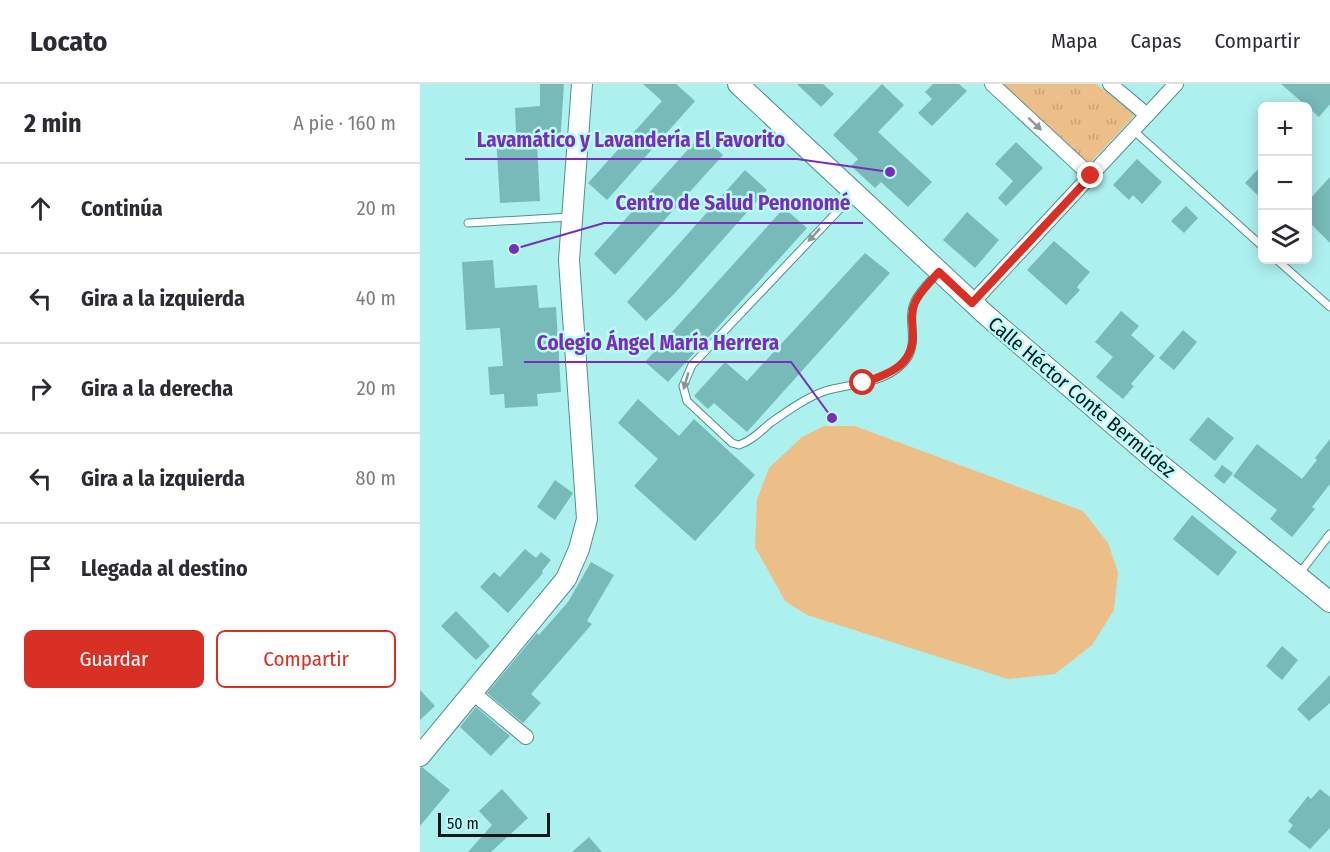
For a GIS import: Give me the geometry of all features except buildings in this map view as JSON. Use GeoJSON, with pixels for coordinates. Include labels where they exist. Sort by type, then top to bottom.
{"type":"FeatureCollection","features":[{"type":"Feature","properties":{"kind":"street"},"geometry":{"type":"LineString","coordinates":[[420,756],[566,579],[579,549],[587,519],[569,260],[582,84]]}},
{"type":"Feature","properties":{"kind":"street","name":"Calle Héctor Conte Bermúdez"},"geometry":{"type":"LineString","coordinates":[[738,84],[972,303],[1156,461],[1330,602]]}},
{"type":"Feature","properties":{"kind":"street"},"geometry":{"type":"LineString","coordinates":[[992,84],[1091,176]]}},
{"type":"Feature","properties":{"kind":"street"},"geometry":{"type":"LineString","coordinates":[[1110,84],[1147,115]]}},
{"type":"Feature","properties":{"kind":"street"},"geometry":{"type":"LineString","coordinates":[[972,303],[1176,84]]}},
{"type":"Feature","properties":{"kind":"street"},"geometry":{"type":"LineString","coordinates":[[472,692],[526,737]]}},
{"type":"Feature","properties":{"kind":"lane"},"geometry":{"type":"LineString","coordinates":[[1134,130],[1258,242]]}},
{"type":"Feature","properties":{"kind":"lane"},"geometry":{"type":"LineString","coordinates":[[854,193],[692,365],[683,386],[687,401],[694,408],[732,443],[739,445],[795,406],[824,392],[887,375],[907,358],[913,340],[914,303],[939,272]]}},
{"type":"Feature","properties":{"kind":"lane"},"geometry":{"type":"LineString","coordinates":[[468,223],[572,217]]}},
{"type":"Feature","properties":{"kind":"lane"},"geometry":{"type":"LineString","coordinates":[[1282,264],[1330,307]]}},
{"type":"Feature","properties":{"kind":"lane"},"geometry":{"type":"LineString","coordinates":[[1298,576],[1330,534]]}},
{"type":"Feature","properties":{"kind":"green space"},"geometry":{"type":"Polygon","coordinates":[[[1000,84],[1096,84],[1135,115],[1088,165],[1000,84]]]}},
{"type":"Feature","properties":{"kind":"green space"},"geometry":{"type":"Polygon","coordinates":[[[824,426],[855,426],[1083,511],[1108,543],[1118,572],[1114,610],[1092,645],[1055,674],[1008,679],[807,615],[785,601],[755,547],[757,499],[769,468],[802,437],[824,426]]]}},
{"type":"Feature","properties":{"kind":"place","name":"Lavamático y Lavandería El Favorito"},"geometry":{"type":"Point","coordinates":[890,172]}},
{"type":"Feature","properties":{"kind":"place","name":"Centro de Salud Penonomé"},"geometry":{"type":"Point","coordinates":[514,249]}},
{"type":"Feature","properties":{"kind":"place","name":"Colegio Ángel María Herrera"},"geometry":{"type":"Point","coordinates":[832,418]}},
{"type":"Feature","properties":{"kind":"route"},"geometry":{"type":"LineString","coordinates":[[863,383],[887,375],[907,358],[913,340],[914,303],[939,272],[972,303],[1091,176]]}}]}
